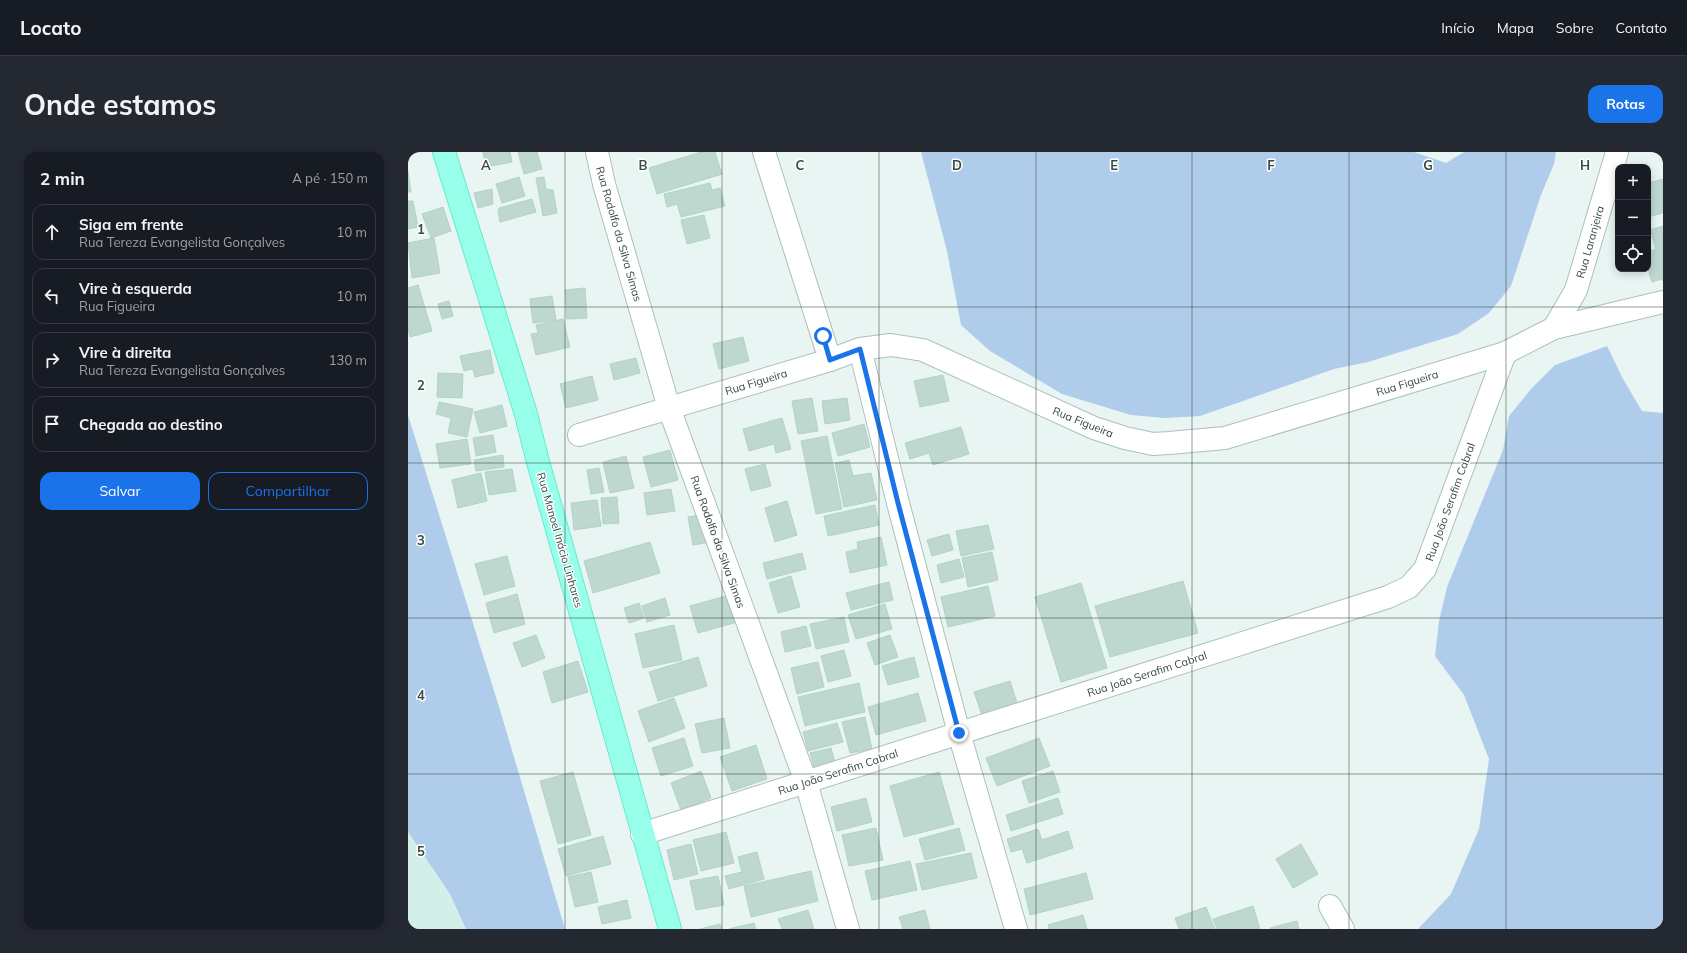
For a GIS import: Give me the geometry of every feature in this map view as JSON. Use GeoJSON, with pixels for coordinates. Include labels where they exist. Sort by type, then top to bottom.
{"type":"FeatureCollection","features":[{"type":"Feature","properties":{"kind":"main road","name":"Rua Manoel Inácio Linhares"},"geometry":{"type":"LineString","coordinates":[[444,152],[526,414],[642,834],[670,929]]}},
{"type":"Feature","properties":{"kind":"street","name":"Rua Rodolfo da Silva Simas"},"geometry":{"type":"LineString","coordinates":[[597,152],[604,184],[669,408],[806,782],[848,929]]}},
{"type":"Feature","properties":{"kind":"street"},"geometry":{"type":"LineString","coordinates":[[764,152],[830,360]]}},
{"type":"Feature","properties":{"kind":"street","name":"Rua Laranjeira"},"geometry":{"type":"LineString","coordinates":[[1554,328],[1576,290],[1616,152]]}},
{"type":"Feature","properties":{"kind":"street","name":"Rua Figueira"},"geometry":{"type":"LineString","coordinates":[[579,435],[830,360],[860,349],[891,345],[923,350],[1094,428],[1125,438],[1152,444],[1225,438],[1505,353],[1554,328],[1663,302]]}},
{"type":"Feature","properties":{"kind":"street"},"geometry":{"type":"LineString","coordinates":[[860,349],[898,503],[959,733],[1016,929]]}},
{"type":"Feature","properties":{"kind":"street","name":"Rua João Serafim Cabral"},"geometry":{"type":"LineString","coordinates":[[642,834],[1388,597],[1409,587],[1425,569],[1505,353]]}},
{"type":"Feature","properties":{"kind":"street"},"geometry":{"type":"LineString","coordinates":[[1330,906],[1343,929]]}},
{"type":"Feature","properties":{"kind":"shaded area"},"geometry":{"type":"Polygon","coordinates":[[[921,152],[1414,152],[1446,163],[1464,152],[1556,152],[1554,164],[1541,195],[1511,286],[1489,313],[1458,334],[1368,362],[1334,369],[1200,416],[1165,418],[1131,415],[1062,394],[990,351],[961,325],[947,251],[921,152]]]}},
{"type":"Feature","properties":{"kind":"shaded area"},"geometry":{"type":"Polygon","coordinates":[[[1607,346],[1623,379],[1642,411],[1663,413],[1663,929],[1418,929],[1451,894],[1479,829],[1489,759],[1464,695],[1435,656],[1439,621],[1447,587],[1503,450],[1509,416],[1531,389],[1555,365],[1607,346]]]}},
{"type":"Feature","properties":{"kind":"shaded area"},"geometry":{"type":"Polygon","coordinates":[[[408,415],[500,710],[565,929],[466,929],[450,894],[408,832],[408,415]]]}},
{"type":"Feature","properties":{"kind":"shaded area"},"geometry":{"type":"Polygon","coordinates":[[[408,832],[450,894],[466,929],[408,929],[408,832]]]}},
{"type":"Feature","properties":{"kind":"building"},"geometry":{"type":"Polygon","coordinates":[[[483,152],[510,152],[512,162],[486,167],[483,152]]]}},
{"type":"Feature","properties":{"kind":"building"},"geometry":{"type":"Polygon","coordinates":[[[518,152],[537,152],[542,169],[524,174],[518,152]]]}},
{"type":"Feature","properties":{"kind":"building"},"geometry":{"type":"Polygon","coordinates":[[[701,152],[715,152],[722,174],[657,194],[649,168],[701,152]]]}},
{"type":"Feature","properties":{"kind":"building"},"geometry":{"type":"Polygon","coordinates":[[[408,171],[411,192],[408,192],[408,171]]]}},
{"type":"Feature","properties":{"kind":"building"},"geometry":{"type":"Polygon","coordinates":[[[519,177],[525,196],[502,203],[496,184],[519,177]]]}},
{"type":"Feature","properties":{"kind":"building"},"geometry":{"type":"Polygon","coordinates":[[[544,177],[546,189],[553,190],[557,213],[543,216],[536,178],[544,177]]]}},
{"type":"Feature","properties":{"kind":"building"},"geometry":{"type":"Polygon","coordinates":[[[1663,179],[1663,213],[1651,216],[1651,200],[1651,182],[1663,179]]]}},
{"type":"Feature","properties":{"kind":"building"},"geometry":{"type":"Polygon","coordinates":[[[710,183],[712,190],[720,188],[725,206],[681,217],[677,204],[667,207],[664,194],[710,183]]]}},
{"type":"Feature","properties":{"kind":"building"},"geometry":{"type":"Polygon","coordinates":[[[492,189],[493,204],[478,208],[474,193],[492,189]]]}},
{"type":"Feature","properties":{"kind":"building"},"geometry":{"type":"Polygon","coordinates":[[[532,199],[536,212],[500,222],[498,211],[499,208],[532,199]]]}},
{"type":"Feature","properties":{"kind":"building"},"geometry":{"type":"Polygon","coordinates":[[[408,201],[413,201],[418,227],[408,229],[408,201]]]}},
{"type":"Feature","properties":{"kind":"building"},"geometry":{"type":"Polygon","coordinates":[[[443,207],[451,231],[431,238],[422,214],[443,207]]]}},
{"type":"Feature","properties":{"kind":"building"},"geometry":{"type":"Polygon","coordinates":[[[704,215],[710,238],[687,244],[681,220],[704,215]]]}},
{"type":"Feature","properties":{"kind":"building"},"geometry":{"type":"Polygon","coordinates":[[[1663,226],[1663,281],[1662,279],[1652,282],[1649,272],[1651,272],[1651,251],[1656,249],[1651,230],[1663,226]]]}},
{"type":"Feature","properties":{"kind":"building"},"geometry":{"type":"Polygon","coordinates":[[[434,238],[440,273],[412,278],[408,243],[434,238]]]}},
{"type":"Feature","properties":{"kind":"building"},"geometry":{"type":"Polygon","coordinates":[[[418,285],[432,331],[410,337],[408,330],[408,288],[418,285]]]}},
{"type":"Feature","properties":{"kind":"building"},"geometry":{"type":"Polygon","coordinates":[[[585,288],[587,318],[567,319],[565,290],[585,288]]]}},
{"type":"Feature","properties":{"kind":"building"},"geometry":{"type":"Polygon","coordinates":[[[552,296],[556,320],[533,323],[530,299],[552,296]]]}},
{"type":"Feature","properties":{"kind":"building"},"geometry":{"type":"Polygon","coordinates":[[[449,301],[453,316],[442,319],[438,304],[449,301]]]}},
{"type":"Feature","properties":{"kind":"building"},"geometry":{"type":"Polygon","coordinates":[[[563,319],[570,347],[536,355],[531,334],[538,333],[536,325],[563,319]]]}},
{"type":"Feature","properties":{"kind":"building"},"geometry":{"type":"Polygon","coordinates":[[[743,337],[749,361],[719,369],[713,344],[743,337]]]}},
{"type":"Feature","properties":{"kind":"building"},"geometry":{"type":"Polygon","coordinates":[[[490,350],[494,373],[475,377],[473,369],[464,371],[460,356],[490,350]]]}},
{"type":"Feature","properties":{"kind":"building"},"geometry":{"type":"Polygon","coordinates":[[[636,358],[640,373],[614,380],[610,364],[636,358]]]}},
{"type":"Feature","properties":{"kind":"building"},"geometry":{"type":"Polygon","coordinates":[[[438,373],[463,374],[462,398],[437,397],[438,373]]]}},
{"type":"Feature","properties":{"kind":"building"},"geometry":{"type":"Polygon","coordinates":[[[943,375],[949,401],[920,407],[914,381],[943,375]]]}},
{"type":"Feature","properties":{"kind":"building"},"geometry":{"type":"Polygon","coordinates":[[[592,376],[598,400],[566,408],[560,384],[592,376]]]}},
{"type":"Feature","properties":{"kind":"building"},"geometry":{"type":"Polygon","coordinates":[[[812,398],[818,431],[798,434],[792,401],[812,398]]]}},
{"type":"Feature","properties":{"kind":"building"},"geometry":{"type":"Polygon","coordinates":[[[847,398],[850,420],[825,424],[822,401],[847,398]]]}},
{"type":"Feature","properties":{"kind":"building"},"geometry":{"type":"Polygon","coordinates":[[[439,402],[473,409],[467,437],[448,433],[451,418],[436,414],[439,402]]]}},
{"type":"Feature","properties":{"kind":"building"},"geometry":{"type":"Polygon","coordinates":[[[502,405],[507,426],[480,433],[474,412],[502,405]]]}},
{"type":"Feature","properties":{"kind":"building"},"geometry":{"type":"Polygon","coordinates":[[[782,418],[791,449],[776,453],[774,444],[749,451],[743,429],[782,418]]]}},
{"type":"Feature","properties":{"kind":"building"},"geometry":{"type":"Polygon","coordinates":[[[864,424],[870,447],[838,456],[832,433],[864,424]]]}},
{"type":"Feature","properties":{"kind":"building"},"geometry":{"type":"Polygon","coordinates":[[[961,427],[969,454],[933,465],[929,453],[910,459],[905,443],[961,427]]]}},
{"type":"Feature","properties":{"kind":"building"},"geometry":{"type":"Polygon","coordinates":[[[493,435],[496,452],[476,456],[473,438],[493,435]]]}},
{"type":"Feature","properties":{"kind":"building"},"geometry":{"type":"Polygon","coordinates":[[[827,436],[842,509],[816,514],[801,441],[827,436]]]}},
{"type":"Feature","properties":{"kind":"building"},"geometry":{"type":"Polygon","coordinates":[[[467,439],[471,464],[440,468],[436,444],[467,439]]]}},
{"type":"Feature","properties":{"kind":"building"},"geometry":{"type":"Polygon","coordinates":[[[670,450],[678,480],[651,487],[643,457],[670,450]]]}},
{"type":"Feature","properties":{"kind":"building"},"geometry":{"type":"Polygon","coordinates":[[[503,455],[504,467],[476,471],[474,460],[503,455]]]}},
{"type":"Feature","properties":{"kind":"building"},"geometry":{"type":"Polygon","coordinates":[[[626,456],[634,488],[610,493],[603,462],[626,456]]]}},
{"type":"Feature","properties":{"kind":"building"},"geometry":{"type":"Polygon","coordinates":[[[849,460],[853,476],[871,473],[877,500],[844,507],[835,463],[849,460]]]}},
{"type":"Feature","properties":{"kind":"building"},"geometry":{"type":"Polygon","coordinates":[[[765,464],[771,486],[751,491],[745,469],[765,464]]]}},
{"type":"Feature","properties":{"kind":"building"},"geometry":{"type":"Polygon","coordinates":[[[599,468],[604,492],[591,494],[587,470],[599,468]]]}},
{"type":"Feature","properties":{"kind":"building"},"geometry":{"type":"Polygon","coordinates":[[[512,469],[516,491],[489,495],[485,472],[512,469]]]}},
{"type":"Feature","properties":{"kind":"building"},"geometry":{"type":"Polygon","coordinates":[[[481,473],[487,501],[458,508],[452,480],[481,473]]]}},
{"type":"Feature","properties":{"kind":"building"},"geometry":{"type":"Polygon","coordinates":[[[671,489],[675,511],[647,515],[644,493],[671,489]]]}},
{"type":"Feature","properties":{"kind":"building"},"geometry":{"type":"Polygon","coordinates":[[[617,497],[619,523],[603,524],[601,498],[617,497]]]}},
{"type":"Feature","properties":{"kind":"building"},"geometry":{"type":"Polygon","coordinates":[[[597,500],[601,526],[574,530],[571,503],[597,500]]]}},
{"type":"Feature","properties":{"kind":"building"},"geometry":{"type":"Polygon","coordinates":[[[787,501],[797,535],[775,542],[765,508],[787,501]]]}},
{"type":"Feature","properties":{"kind":"building"},"geometry":{"type":"Polygon","coordinates":[[[875,505],[879,525],[828,536],[824,516],[875,505]]]}},
{"type":"Feature","properties":{"kind":"building"},"geometry":{"type":"Polygon","coordinates":[[[712,513],[716,541],[693,545],[688,517],[712,513]]]}},
{"type":"Feature","properties":{"kind":"building"},"geometry":{"type":"Polygon","coordinates":[[[988,525],[994,549],[961,556],[956,531],[988,525]]]}},
{"type":"Feature","properties":{"kind":"building"},"geometry":{"type":"Polygon","coordinates":[[[949,534],[953,550],[932,556],[927,540],[949,534]]]}},
{"type":"Feature","properties":{"kind":"building"},"geometry":{"type":"Polygon","coordinates":[[[881,537],[887,565],[850,573],[846,552],[858,549],[857,542],[881,537]]]}},
{"type":"Feature","properties":{"kind":"building"},"geometry":{"type":"Polygon","coordinates":[[[650,542],[660,573],[593,593],[584,561],[650,542]]]}},
{"type":"Feature","properties":{"kind":"building"},"geometry":{"type":"Polygon","coordinates":[[[992,552],[998,580],[968,587],[962,558],[992,552]]]}},
{"type":"Feature","properties":{"kind":"building"},"geometry":{"type":"Polygon","coordinates":[[[802,553],[806,569],[767,579],[763,563],[802,553]]]}},
{"type":"Feature","properties":{"kind":"building"},"geometry":{"type":"Polygon","coordinates":[[[507,556],[515,586],[484,595],[475,564],[507,556]]]}},
{"type":"Feature","properties":{"kind":"building"},"geometry":{"type":"Polygon","coordinates":[[[959,559],[964,577],[941,583],[937,565],[959,559]]]}},
{"type":"Feature","properties":{"kind":"building"},"geometry":{"type":"Polygon","coordinates":[[[791,576],[800,607],[778,613],[769,583],[791,576]]]}},
{"type":"Feature","properties":{"kind":"building"},"geometry":{"type":"Polygon","coordinates":[[[1183,581],[1198,633],[1110,657],[1095,606],[1183,581]]]}},
{"type":"Feature","properties":{"kind":"building"},"geometry":{"type":"Polygon","coordinates":[[[889,582],[893,600],[851,610],[846,593],[889,582]]]}},
{"type":"Feature","properties":{"kind":"building"},"geometry":{"type":"Polygon","coordinates":[[[1081,583],[1107,668],[1061,682],[1035,597],[1081,583]]]}},
{"type":"Feature","properties":{"kind":"building"},"geometry":{"type":"Polygon","coordinates":[[[988,586],[995,616],[948,627],[941,597],[988,586]]]}},
{"type":"Feature","properties":{"kind":"building"},"geometry":{"type":"Polygon","coordinates":[[[517,594],[525,624],[494,633],[486,603],[517,594]]]}},
{"type":"Feature","properties":{"kind":"building"},"geometry":{"type":"Polygon","coordinates":[[[733,594],[741,621],[698,633],[690,606],[733,594]]]}},
{"type":"Feature","properties":{"kind":"building"},"geometry":{"type":"Polygon","coordinates":[[[665,598],[670,615],[647,622],[642,606],[665,598]]]}},
{"type":"Feature","properties":{"kind":"building"},"geometry":{"type":"Polygon","coordinates":[[[639,603],[644,618],[629,623],[624,608],[639,603]]]}},
{"type":"Feature","properties":{"kind":"building"},"geometry":{"type":"Polygon","coordinates":[[[885,604],[892,629],[856,639],[848,615],[885,604]]]}},
{"type":"Feature","properties":{"kind":"building"},"geometry":{"type":"Polygon","coordinates":[[[844,617],[849,642],[816,649],[810,624],[844,617]]]}},
{"type":"Feature","properties":{"kind":"building"},"geometry":{"type":"Polygon","coordinates":[[[674,625],[682,660],[643,668],[635,634],[674,625]]]}},
{"type":"Feature","properties":{"kind":"building"},"geometry":{"type":"Polygon","coordinates":[[[806,626],[811,646],[785,652],[781,632],[806,626]]]}},
{"type":"Feature","properties":{"kind":"building"},"geometry":{"type":"Polygon","coordinates":[[[536,635],[545,658],[522,667],[513,643],[536,635]]]}},
{"type":"Feature","properties":{"kind":"building"},"geometry":{"type":"Polygon","coordinates":[[[890,635],[898,657],[875,665],[867,643],[890,635]]]}},
{"type":"Feature","properties":{"kind":"building"},"geometry":{"type":"Polygon","coordinates":[[[844,650],[851,676],[828,682],[821,656],[844,650]]]}},
{"type":"Feature","properties":{"kind":"building"},"geometry":{"type":"Polygon","coordinates":[[[698,657],[707,686],[658,701],[649,672],[698,657]]]}},
{"type":"Feature","properties":{"kind":"building"},"geometry":{"type":"Polygon","coordinates":[[[914,657],[919,677],[888,685],[882,666],[914,657]]]}},
{"type":"Feature","properties":{"kind":"building"},"geometry":{"type":"Polygon","coordinates":[[[578,661],[588,692],[552,703],[543,672],[578,661]]]}},
{"type":"Feature","properties":{"kind":"building"},"geometry":{"type":"Polygon","coordinates":[[[818,662],[824,687],[797,694],[791,668],[818,662]]]}},
{"type":"Feature","properties":{"kind":"building"},"geometry":{"type":"Polygon","coordinates":[[[1010,681],[1019,709],[984,721],[974,692],[1010,681]]]}},
{"type":"Feature","properties":{"kind":"building"},"geometry":{"type":"Polygon","coordinates":[[[859,683],[865,712],[805,726],[798,697],[859,683]]]}},
{"type":"Feature","properties":{"kind":"building"},"geometry":{"type":"Polygon","coordinates":[[[918,693],[926,721],[876,735],[868,707],[918,693]]]}},
{"type":"Feature","properties":{"kind":"building"},"geometry":{"type":"Polygon","coordinates":[[[674,698],[685,728],[649,742],[638,711],[674,698]]]}},
{"type":"Feature","properties":{"kind":"building"},"geometry":{"type":"Polygon","coordinates":[[[865,717],[872,749],[850,753],[842,722],[865,717]]]}},
{"type":"Feature","properties":{"kind":"building"},"geometry":{"type":"Polygon","coordinates":[[[724,718],[730,748],[702,753],[695,724],[724,718]]]}},
{"type":"Feature","properties":{"kind":"building"},"geometry":{"type":"Polygon","coordinates":[[[837,723],[843,742],[808,751],[803,732],[837,723]]]}},
{"type":"Feature","properties":{"kind":"building"},"geometry":{"type":"Polygon","coordinates":[[[684,738],[693,766],[661,776],[652,748],[684,738]]]}},
{"type":"Feature","properties":{"kind":"building"},"geometry":{"type":"Polygon","coordinates":[[[1039,738],[1050,766],[997,786],[986,758],[1039,738]]]}},
{"type":"Feature","properties":{"kind":"building"},"geometry":{"type":"Polygon","coordinates":[[[756,745],[767,779],[732,791],[720,757],[756,745]]]}},
{"type":"Feature","properties":{"kind":"building"},"geometry":{"type":"Polygon","coordinates":[[[831,748],[835,762],[814,767],[810,753],[831,748]]]}},
{"type":"Feature","properties":{"kind":"building"},"geometry":{"type":"Polygon","coordinates":[[[701,771],[711,798],[681,810],[671,783],[701,771]]]}},
{"type":"Feature","properties":{"kind":"building"},"geometry":{"type":"Polygon","coordinates":[[[1053,771],[1060,792],[1029,803],[1022,781],[1053,771]]]}},
{"type":"Feature","properties":{"kind":"building"},"geometry":{"type":"Polygon","coordinates":[[[573,772],[591,835],[558,844],[540,781],[573,772]]]}},
{"type":"Feature","properties":{"kind":"building"},"geometry":{"type":"Polygon","coordinates":[[[939,772],[954,824],[904,837],[890,786],[939,772]]]}},
{"type":"Feature","properties":{"kind":"building"},"geometry":{"type":"Polygon","coordinates":[[[866,798],[872,822],[837,831],[831,807],[866,798]]]}},
{"type":"Feature","properties":{"kind":"building"},"geometry":{"type":"Polygon","coordinates":[[[1058,798],[1063,814],[1011,831],[1006,815],[1058,798]]]}},
{"type":"Feature","properties":{"kind":"building"},"geometry":{"type":"Polygon","coordinates":[[[876,828],[883,860],[849,866],[842,835],[876,828]]]}},
{"type":"Feature","properties":{"kind":"building"},"geometry":{"type":"Polygon","coordinates":[[[959,828],[965,850],[925,860],[919,839],[959,828]]]}},
{"type":"Feature","properties":{"kind":"building"},"geometry":{"type":"Polygon","coordinates":[[[1038,829],[1042,840],[1068,831],[1073,848],[1027,863],[1022,849],[1011,852],[1007,839],[1038,829]]]}},
{"type":"Feature","properties":{"kind":"building"},"geometry":{"type":"Polygon","coordinates":[[[726,832],[734,863],[701,871],[693,840],[726,832]]]}},
{"type":"Feature","properties":{"kind":"building"},"geometry":{"type":"Polygon","coordinates":[[[603,836],[611,864],[566,876],[558,849],[603,836]]]}},
{"type":"Feature","properties":{"kind":"building"},"geometry":{"type":"Polygon","coordinates":[[[691,844],[698,874],[674,880],[667,850],[691,844]]]}},
{"type":"Feature","properties":{"kind":"building"},"geometry":{"type":"Polygon","coordinates":[[[1301,844],[1318,874],[1293,888],[1276,859],[1301,844]]]}},
{"type":"Feature","properties":{"kind":"building"},"geometry":{"type":"Polygon","coordinates":[[[757,852],[764,879],[729,889],[725,876],[742,872],[738,857],[757,852]]]}},
{"type":"Feature","properties":{"kind":"building"},"geometry":{"type":"Polygon","coordinates":[[[971,853],[977,878],[922,890],[916,864],[971,853]]]}},
{"type":"Feature","properties":{"kind":"building"},"geometry":{"type":"Polygon","coordinates":[[[910,861],[917,890],[872,900],[865,871],[910,861]]]}},
{"type":"Feature","properties":{"kind":"building"},"geometry":{"type":"Polygon","coordinates":[[[811,871],[818,901],[751,917],[744,886],[811,871]]]}},
{"type":"Feature","properties":{"kind":"building"},"geometry":{"type":"Polygon","coordinates":[[[591,872],[598,902],[575,907],[568,877],[591,872]]]}},
{"type":"Feature","properties":{"kind":"building"},"geometry":{"type":"Polygon","coordinates":[[[1086,873],[1093,899],[1030,915],[1024,889],[1086,873]]]}},
{"type":"Feature","properties":{"kind":"building"},"geometry":{"type":"Polygon","coordinates":[[[718,876],[724,905],[696,910],[690,881],[718,876]]]}},
{"type":"Feature","properties":{"kind":"building"},"geometry":{"type":"Polygon","coordinates":[[[627,900],[631,918],[602,924],[598,907],[627,900]]]}},
{"type":"Feature","properties":{"kind":"building"},"geometry":{"type":"Polygon","coordinates":[[[1253,906],[1260,929],[1217,929],[1213,919],[1253,906]]]}},
{"type":"Feature","properties":{"kind":"building"},"geometry":{"type":"Polygon","coordinates":[[[1206,907],[1215,929],[1179,929],[1175,918],[1206,907]]]}},
{"type":"Feature","properties":{"kind":"building"},"geometry":{"type":"Polygon","coordinates":[[[808,910],[814,929],[782,929],[778,919],[808,910]]]}},
{"type":"Feature","properties":{"kind":"building"},"geometry":{"type":"Polygon","coordinates":[[[925,910],[930,929],[903,929],[899,917],[925,910]]]}},
{"type":"Feature","properties":{"kind":"building"},"geometry":{"type":"Polygon","coordinates":[[[1083,915],[1087,929],[1049,929],[1048,925],[1083,915]]]}},
{"type":"Feature","properties":{"kind":"building"},"geometry":{"type":"Polygon","coordinates":[[[1297,921],[1299,929],[1270,928],[1297,921]]]}},
{"type":"Feature","properties":{"kind":"building"},"geometry":{"type":"Polygon","coordinates":[[[754,923],[756,929],[729,929],[754,923]]]}},
{"type":"Feature","properties":{"kind":"building"},"geometry":{"type":"Polygon","coordinates":[[[720,924],[722,929],[700,929],[720,924]]]}},
{"type":"Feature","properties":{"kind":"route"},"geometry":{"type":"LineString","coordinates":[[823,336],[830,360],[860,349],[898,503],[959,733]]}}]}
